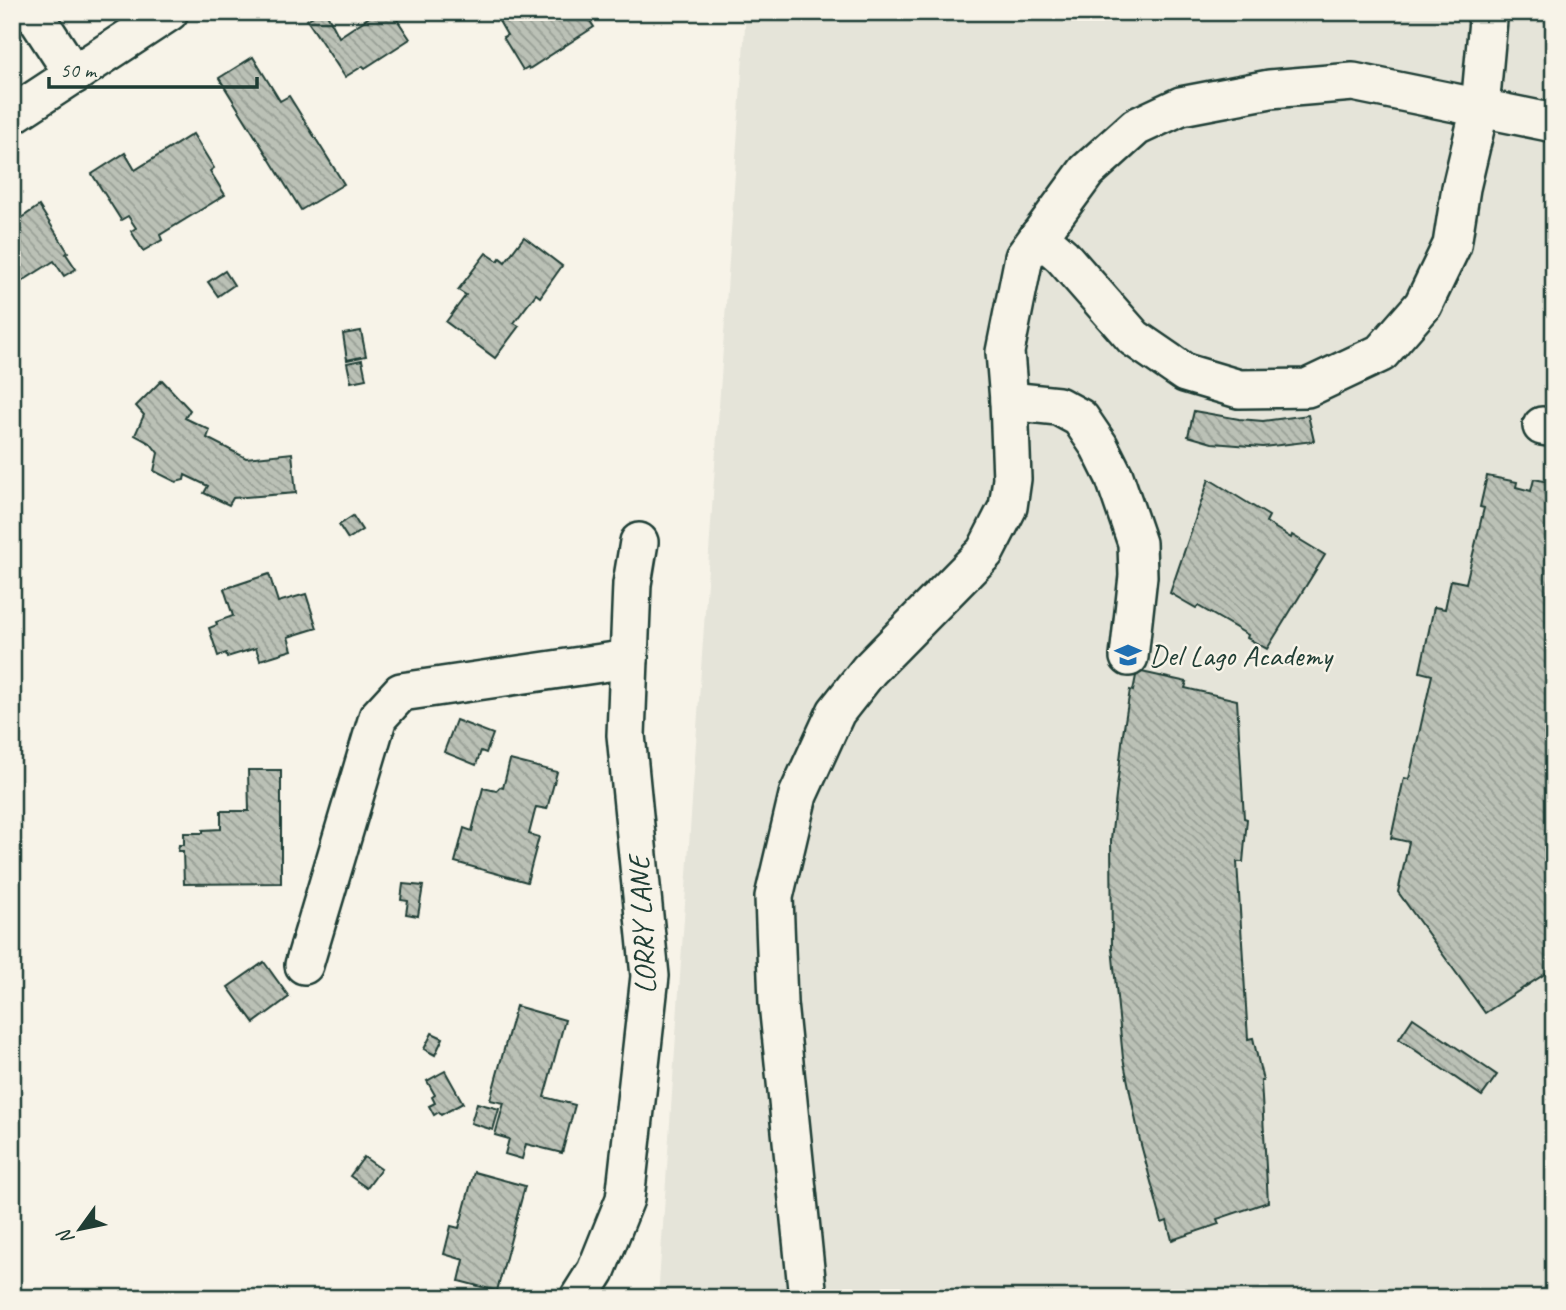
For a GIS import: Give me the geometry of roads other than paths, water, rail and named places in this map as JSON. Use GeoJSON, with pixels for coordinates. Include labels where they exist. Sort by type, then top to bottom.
{"type":"FeatureCollection","features":[{"type":"Feature","properties":{"kind":"street"},"geometry":{"type":"LineString","coordinates":[[33,12],[74,75]]}},
{"type":"Feature","properties":{"kind":"street"},"geometry":{"type":"LineString","coordinates":[[12,115],[169,12]]}},
{"type":"Feature","properties":{"kind":"street"},"geometry":{"type":"LineString","coordinates":[[1040,236],[1062,256],[1134,338],[1185,373],[1239,389],[1307,388],[1381,353],[1423,305],[1452,245],[1462,184],[1480,108],[1488,20],[1485,12]]}},
{"type":"Feature","properties":{"kind":"street"},"geometry":{"type":"LineString","coordinates":[[808,1298],[778,1003],[774,897],[798,796],[836,712],[869,670],[985,552],[1008,507],[1012,479],[1005,352],[1024,257],[1087,171],[1136,127],[1181,106],[1270,89],[1353,82],[1554,123]]}},
{"type":"Feature","properties":{"kind":"street"},"geometry":{"type":"LineString","coordinates":[[1009,401],[1058,406],[1080,418],[1099,446],[1114,476],[1137,543],[1138,576],[1129,657]]}},
{"type":"Feature","properties":{"kind":"street","name":"LORRY LANE"},"geometry":{"type":"LineString","coordinates":[[579,1298],[596,1271],[625,1199],[650,976],[626,735],[632,584],[639,542]]}},
{"type":"Feature","properties":{"kind":"street"},"geometry":{"type":"LineString","coordinates":[[304,965],[378,717],[401,692],[629,659]]}},
{"type":"Feature","properties":{"kind":"place","name":"Del Lago Academy"},"geometry":{"type":"Point","coordinates":[1128,655]}}]}
